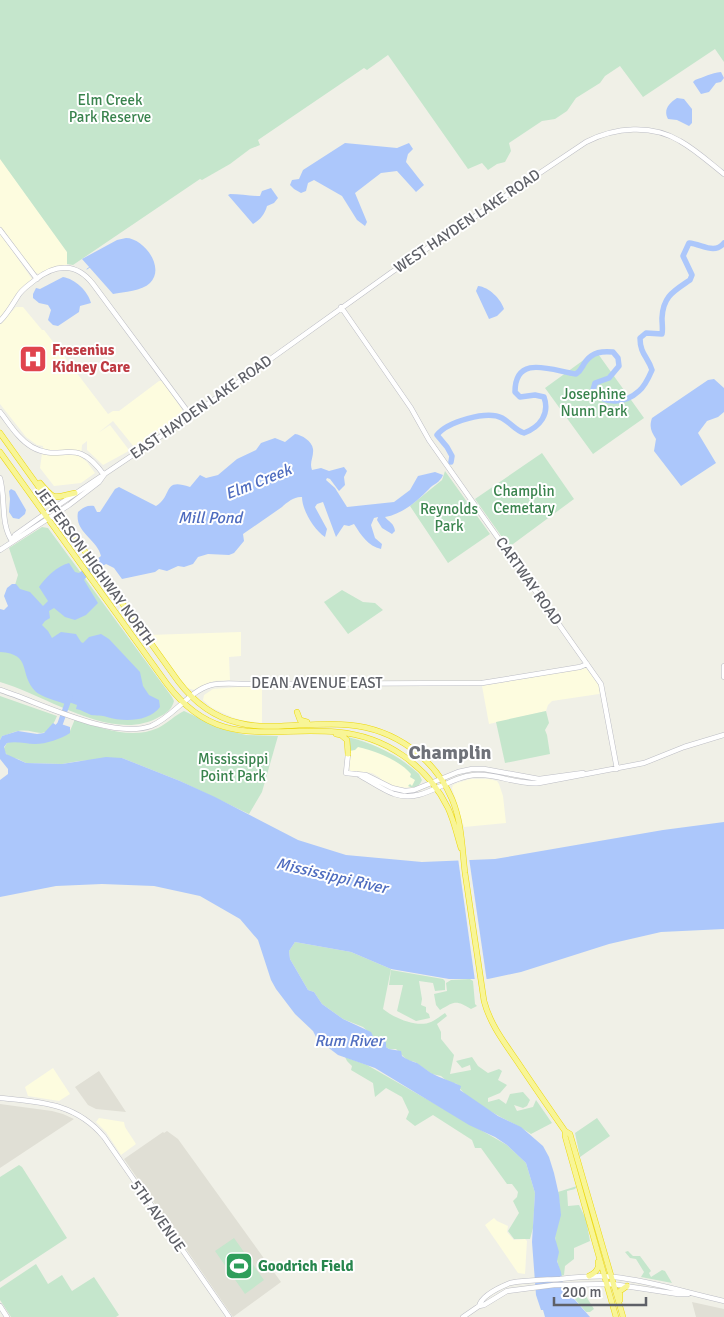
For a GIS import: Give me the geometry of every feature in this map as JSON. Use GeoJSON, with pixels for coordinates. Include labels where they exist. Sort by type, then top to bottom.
{"type":"FeatureCollection","features":[{"type":"Feature","properties":{"kind":"highway","name":"JEFFERSON HIGHWAY NORTH"},"geometry":{"type":"LineString","coordinates":[[0,433],[22,463],[83,568],[170,689],[184,703],[216,724],[237,730],[260,733],[304,732]]}},
{"type":"Feature","properties":{"kind":"highway","name":"JEFFERSON HIGHWAY NORTH"},"geometry":{"type":"LineString","coordinates":[[0,452],[92,562],[191,697],[216,715],[243,724],[256,726],[342,724]]}},
{"type":"Feature","properties":{"kind":"highway"},"geometry":{"type":"LineString","coordinates":[[22,463],[50,495],[60,497],[75,493]]}},
{"type":"Feature","properties":{"kind":"highway"},"geometry":{"type":"LineString","coordinates":[[297,712],[298,719],[305,722],[334,722],[368,728],[402,742],[422,757],[445,785],[460,822],[463,856],[486,1008],[492,1023],[565,1131],[570,1134],[610,1283],[623,1317]]}},
{"type":"Feature","properties":{"kind":"highway"},"geometry":{"type":"LineString","coordinates":[[304,732],[341,735],[347,742],[348,754]]}},
{"type":"Feature","properties":{"kind":"highway"},"geometry":{"type":"LineString","coordinates":[[304,732],[340,732],[374,740],[405,757],[432,782],[453,821],[463,856]]}},
{"type":"Feature","properties":{"kind":"highway"},"geometry":{"type":"LineString","coordinates":[[565,1131],[591,1227],[608,1276]]}},
{"type":"Feature","properties":{"kind":"highway"},"geometry":{"type":"LineString","coordinates":[[589,1276],[596,1272],[599,1265],[591,1237],[591,1227]]}},
{"type":"Feature","properties":{"kind":"highway"},"geometry":{"type":"LineString","coordinates":[[610,1283],[616,1317]]}},
{"type":"Feature","properties":{"kind":"highway"},"geometry":{"type":"LineString","coordinates":[[620,1308],[619,1294],[627,1286]]}},
{"type":"Feature","properties":{"kind":"main road","name":"WEST HAYDEN LAKE ROAD"},"geometry":{"type":"LineString","coordinates":[[297,339],[341,307],[582,144],[596,137],[612,132],[629,130],[647,130],[669,135],[682,142],[724,174]]}},
{"type":"Feature","properties":{"kind":"main road"},"geometry":{"type":"LineString","coordinates":[[0,230],[37,279]]}},
{"type":"Feature","properties":{"kind":"main road"},"geometry":{"type":"LineString","coordinates":[[0,321],[6,316],[24,289],[37,279],[50,270],[61,268],[74,269],[86,276],[191,416]]}},
{"type":"Feature","properties":{"kind":"main road","name":"CARTWAY ROAD"},"geometry":{"type":"LineString","coordinates":[[341,307],[411,408],[429,440],[603,689],[617,769]]}},
{"type":"Feature","properties":{"kind":"main road","name":"EAST HAYDEN LAKE ROAD"},"geometry":{"type":"LineString","coordinates":[[51,513],[93,480],[104,475],[191,416],[297,339]]}},
{"type":"Feature","properties":{"kind":"main road"},"geometry":{"type":"LineString","coordinates":[[0,412],[30,446],[44,451],[69,451],[83,455],[95,463],[104,475]]}},
{"type":"Feature","properties":{"kind":"main road","name":"EAST HAYDEN LAKE ROAD"},"geometry":{"type":"LineString","coordinates":[[0,550],[12,541],[15,535],[94,486],[104,475]]}},
{"type":"Feature","properties":{"kind":"main road"},"geometry":{"type":"LineString","coordinates":[[0,478],[2,519],[5,530],[12,541]]}},
{"type":"Feature","properties":{"kind":"main road","name":"DEAN AVENUE EAST"},"geometry":{"type":"LineString","coordinates":[[0,690],[108,726],[137,729],[148,727],[162,720],[206,687],[218,684],[378,682],[456,684],[492,682],[580,667],[587,664]]}},
{"type":"Feature","properties":{"kind":"main road"},"geometry":{"type":"LineString","coordinates":[[724,666],[724,677]]}},
{"type":"Feature","properties":{"kind":"main road"},"geometry":{"type":"LineString","coordinates":[[356,774],[389,792],[401,796],[415,796],[464,777],[480,775],[526,784],[538,783],[644,763],[684,747],[724,735]]}},
{"type":"Feature","properties":{"kind":"main road"},"geometry":{"type":"LineString","coordinates":[[348,754],[346,773],[370,776],[392,788],[405,791],[414,790],[465,770],[476,768],[539,779],[617,769]]}},
{"type":"Feature","properties":{"kind":"main road","name":"5TH AVENUE"},"geometry":{"type":"LineString","coordinates":[[0,1098],[69,1109],[84,1118],[104,1137],[229,1317]]}},
{"type":"Feature","properties":{"kind":"main road"},"geometry":{"type":"LineString","coordinates":[[463,1317],[507,1291],[554,1285],[589,1276],[608,1276],[676,1288],[689,1294]]}},
{"type":"Feature","properties":{"kind":"main road"},"geometry":{"type":"LineString","coordinates":[[479,1306],[481,1301],[504,1285],[552,1279],[610,1283],[724,1301]]}},
{"type":"Feature","properties":{"kind":"main road"},"geometry":{"type":"LineString","coordinates":[[0,1306],[7,1317]]}},
{"type":"Feature","properties":{"kind":"shaded area"},"geometry":{"type":"Polygon","coordinates":[[[0,109],[4,164],[67,252],[67,266],[56,266],[40,274],[35,273],[0,226],[0,109]]]}},
{"type":"Feature","properties":{"kind":"shaded area"},"geometry":{"type":"Polygon","coordinates":[[[0,233],[32,279],[17,294],[7,312],[0,319],[0,233]]]}},
{"type":"Feature","properties":{"kind":"shaded area"},"geometry":{"type":"Polygon","coordinates":[[[16,307],[23,307],[44,330],[108,414],[113,411],[119,411],[159,381],[163,381],[185,414],[136,448],[113,421],[98,433],[110,425],[129,450],[103,465],[87,450],[87,441],[82,445],[81,457],[95,473],[81,483],[54,486],[40,468],[43,446],[37,445],[26,437],[0,404],[0,324],[16,307]]]}},
{"type":"Feature","properties":{"kind":"shaded area"},"geometry":{"type":"Polygon","coordinates":[[[241,632],[241,656],[229,657],[230,680],[214,681],[194,690],[187,688],[148,635],[241,632]]]}},
{"type":"Feature","properties":{"kind":"shaded area"},"geometry":{"type":"Polygon","coordinates":[[[586,668],[599,685],[601,690],[599,694],[552,701],[546,711],[489,724],[482,686],[586,668]]]}},
{"type":"Feature","properties":{"kind":"shaded area"},"geometry":{"type":"Polygon","coordinates":[[[262,685],[262,723],[234,718],[212,708],[203,700],[204,695],[213,689],[262,685]]]}},
{"type":"Feature","properties":{"kind":"shaded area"},"geometry":{"type":"Polygon","coordinates":[[[348,737],[373,744],[388,751],[419,774],[422,780],[421,783],[412,788],[397,787],[384,782],[372,773],[351,771],[349,768],[350,745],[348,737]]]}},
{"type":"Feature","properties":{"kind":"shaded area"},"geometry":{"type":"Polygon","coordinates":[[[470,779],[497,781],[503,796],[506,823],[464,827],[452,788],[457,783],[470,779]]]}},
{"type":"Feature","properties":{"kind":"shaded area"},"geometry":{"type":"Polygon","coordinates":[[[53,1068],[70,1094],[59,1101],[28,1096],[25,1087],[53,1068]]]}},
{"type":"Feature","properties":{"kind":"shaded area"},"geometry":{"type":"Polygon","coordinates":[[[99,1071],[126,1112],[96,1109],[88,1105],[75,1087],[99,1071]]]}},
{"type":"Feature","properties":{"kind":"shaded area"},"geometry":{"type":"Polygon","coordinates":[[[0,1104],[52,1111],[74,1119],[0,1168],[0,1104]]]}},
{"type":"Feature","properties":{"kind":"shaded area"},"geometry":{"type":"Polygon","coordinates":[[[99,1118],[124,1122],[125,1127],[136,1144],[121,1155],[106,1132],[96,1122],[99,1118]]]}},
{"type":"Feature","properties":{"kind":"shaded area"},"geometry":{"type":"Polygon","coordinates":[[[167,1131],[178,1139],[281,1282],[233,1317],[124,1159],[167,1131]]]}},
{"type":"Feature","properties":{"kind":"shaded area"},"geometry":{"type":"Polygon","coordinates":[[[494,1218],[508,1226],[507,1232],[514,1240],[525,1239],[527,1241],[525,1274],[518,1273],[485,1225],[494,1218]]]}},
{"type":"Feature","properties":{"kind":"shaded area"},"geometry":{"type":"Polygon","coordinates":[[[692,1302],[724,1309],[724,1317],[696,1317],[692,1302]]]}},
{"type":"Feature","properties":{"kind":"green space","name":"Elm Creek Park Reserve"},"geometry":{"type":"Polygon","coordinates":[[[0,0],[724,0],[724,62],[715,49],[643,97],[620,66],[605,76],[600,83],[576,98],[567,111],[555,119],[542,121],[509,143],[511,151],[505,162],[497,164],[488,170],[482,163],[468,169],[388,55],[367,70],[364,68],[258,140],[260,145],[250,149],[230,164],[202,180],[200,179],[73,265],[67,264],[67,252],[0,159],[0,0]]]}},
{"type":"Feature","properties":{"kind":"green space","name":"Josephine Nunn Park"},"geometry":{"type":"Polygon","coordinates":[[[596,351],[644,418],[593,454],[545,388],[596,351]]]}},
{"type":"Feature","properties":{"kind":"green space","name":"Champlin Cemetary"},"geometry":{"type":"Polygon","coordinates":[[[542,453],[574,499],[509,547],[475,499],[542,453]]]}},
{"type":"Feature","properties":{"kind":"green space","name":"Reynolds Park"},"geometry":{"type":"Polygon","coordinates":[[[445,471],[490,534],[448,563],[410,506],[442,480],[445,471]]]}},
{"type":"Feature","properties":{"kind":"green space"},"geometry":{"type":"Polygon","coordinates":[[[42,527],[48,528],[172,697],[173,704],[164,714],[141,724],[121,725],[80,714],[0,682],[0,635],[18,575],[9,548],[42,527]]]}},
{"type":"Feature","properties":{"kind":"green space"},"geometry":{"type":"Polygon","coordinates":[[[342,590],[363,602],[375,603],[383,610],[348,634],[324,602],[342,590]]]}},
{"type":"Feature","properties":{"kind":"green space"},"geometry":{"type":"Polygon","coordinates":[[[0,696],[57,716],[53,725],[45,732],[18,731],[2,736],[0,740],[0,696]]]}},
{"type":"Feature","properties":{"kind":"green space","name":"Mississippi Point Park"},"geometry":{"type":"Polygon","coordinates":[[[184,711],[225,730],[246,735],[278,736],[262,792],[249,814],[180,781],[122,758],[62,764],[26,763],[9,757],[3,750],[7,743],[13,741],[40,743],[70,731],[75,719],[116,731],[137,733],[158,728],[184,711]]]}},
{"type":"Feature","properties":{"kind":"green space"},"geometry":{"type":"Polygon","coordinates":[[[546,711],[549,723],[545,730],[550,754],[505,763],[496,722],[546,711]]]}},
{"type":"Feature","properties":{"kind":"green space"},"geometry":{"type":"Polygon","coordinates":[[[348,737],[368,743],[395,756],[419,774],[421,782],[415,787],[408,786],[410,784],[412,786],[415,780],[410,777],[411,774],[406,769],[394,760],[358,747],[355,750],[349,751],[348,737]]]}},
{"type":"Feature","properties":{"kind":"green space"},"geometry":{"type":"Polygon","coordinates":[[[295,942],[351,952],[391,969],[383,1009],[399,1019],[419,1024],[431,1022],[445,1013],[447,1016],[437,1024],[441,1032],[441,1039],[454,1055],[450,1074],[471,1070],[470,1065],[462,1068],[456,1061],[472,1057],[478,1066],[488,1073],[499,1069],[502,1071],[498,1080],[507,1085],[500,1093],[488,1098],[488,1102],[499,1099],[506,1104],[510,1094],[523,1092],[530,1100],[527,1106],[523,1108],[514,1105],[517,1111],[533,1107],[536,1100],[552,1123],[531,1134],[480,1105],[462,1091],[457,1084],[432,1074],[415,1062],[407,1060],[396,1049],[386,1047],[386,1042],[373,1036],[363,1027],[343,1019],[322,1004],[314,992],[308,990],[290,959],[289,951],[295,942]]]}},
{"type":"Feature","properties":{"kind":"green space"},"geometry":{"type":"Polygon","coordinates":[[[391,970],[443,979],[445,981],[445,990],[435,991],[433,983],[419,981],[421,1005],[426,1007],[426,1012],[430,1018],[416,1021],[397,1011],[403,985],[389,985],[391,970]]]}},
{"type":"Feature","properties":{"kind":"green space"},"geometry":{"type":"Polygon","coordinates":[[[470,979],[473,981],[475,1004],[477,1006],[471,1009],[456,1003],[440,1010],[436,1005],[434,994],[447,991],[446,983],[451,980],[470,979]]]}},
{"type":"Feature","properties":{"kind":"green space"},"geometry":{"type":"Polygon","coordinates":[[[345,1057],[367,1065],[507,1145],[526,1163],[535,1193],[533,1228],[530,1239],[514,1239],[508,1231],[519,1213],[513,1201],[517,1197],[518,1192],[512,1184],[507,1184],[481,1148],[475,1148],[472,1140],[433,1115],[415,1126],[406,1119],[409,1112],[402,1097],[386,1088],[375,1097],[373,1083],[351,1070],[352,1066],[345,1057]]]}},
{"type":"Feature","properties":{"kind":"green space"},"geometry":{"type":"Polygon","coordinates":[[[597,1118],[610,1136],[580,1157],[575,1133],[597,1118]]]}},
{"type":"Feature","properties":{"kind":"green space"},"geometry":{"type":"Polygon","coordinates":[[[19,1165],[67,1238],[0,1282],[0,1177],[19,1165]]]}},
{"type":"Feature","properties":{"kind":"green space"},"geometry":{"type":"Polygon","coordinates":[[[577,1186],[575,1189],[567,1191],[568,1206],[579,1205],[586,1219],[590,1241],[574,1248],[574,1259],[565,1266],[564,1275],[561,1276],[557,1260],[555,1236],[560,1209],[558,1192],[577,1186]]]}},
{"type":"Feature","properties":{"kind":"green space","name":"Goodrich Field"},"geometry":{"type":"Polygon","coordinates":[[[234,1238],[264,1280],[245,1294],[215,1251],[234,1238]]]}},
{"type":"Feature","properties":{"kind":"green space"},"geometry":{"type":"Polygon","coordinates":[[[628,1251],[633,1256],[640,1256],[651,1271],[649,1273],[651,1277],[662,1270],[665,1271],[672,1283],[641,1277],[644,1272],[636,1259],[630,1258],[625,1252],[628,1251]]]}},
{"type":"Feature","properties":{"kind":"green space"},"geometry":{"type":"Polygon","coordinates":[[[36,1264],[48,1284],[62,1275],[72,1291],[94,1277],[119,1315],[116,1317],[11,1317],[0,1300],[0,1288],[36,1264]]]}},
{"type":"Feature","properties":{"kind":"green space"},"geometry":{"type":"Polygon","coordinates":[[[586,1289],[584,1293],[594,1309],[590,1312],[586,1312],[565,1291],[586,1289]]]}},
{"type":"Feature","properties":{"kind":"water"},"geometry":{"type":"Polygon","coordinates":[[[721,72],[724,78],[721,82],[716,83],[709,92],[701,94],[693,82],[708,75],[721,72]]]}},
{"type":"Feature","properties":{"kind":"water"},"geometry":{"type":"Polygon","coordinates":[[[677,98],[684,99],[692,109],[692,123],[689,126],[677,120],[668,119],[666,113],[668,107],[677,98]]]}},
{"type":"Feature","properties":{"kind":"water"},"geometry":{"type":"Polygon","coordinates":[[[345,143],[397,148],[409,143],[413,149],[408,154],[406,162],[424,185],[416,192],[397,171],[381,173],[355,193],[367,222],[365,226],[357,220],[342,196],[314,180],[308,183],[306,191],[301,193],[290,185],[292,180],[299,179],[303,170],[345,143]]]}},
{"type":"Feature","properties":{"kind":"water"},"geometry":{"type":"Polygon","coordinates":[[[271,188],[278,198],[274,203],[267,206],[262,216],[253,224],[228,195],[260,196],[262,191],[271,188]]]}},
{"type":"Feature","properties":{"kind":"water"},"geometry":{"type":"Polygon","coordinates":[[[133,239],[145,248],[154,262],[154,276],[147,286],[133,291],[113,294],[82,259],[117,240],[133,239]]]}},
{"type":"Feature","properties":{"kind":"water"},"geometry":{"type":"Polygon","coordinates":[[[63,277],[72,280],[80,286],[87,294],[91,303],[80,306],[79,312],[58,326],[53,325],[48,320],[51,310],[48,305],[39,303],[33,298],[33,294],[36,288],[40,289],[63,277]]]}},
{"type":"Feature","properties":{"kind":"water"},"geometry":{"type":"Polygon","coordinates":[[[478,286],[490,291],[500,301],[504,309],[497,316],[489,319],[476,291],[478,286]]]}},
{"type":"Feature","properties":{"kind":"water"},"geometry":{"type":"Polygon","coordinates":[[[714,379],[724,388],[724,412],[718,417],[707,421],[698,433],[716,463],[681,486],[654,451],[656,439],[651,429],[652,418],[708,380],[714,379]]]}},
{"type":"Feature","properties":{"kind":"water","name":"Mill Pond"},"geometry":{"type":"Polygon","coordinates":[[[295,434],[311,443],[313,452],[312,470],[321,468],[329,471],[344,467],[347,471],[344,477],[345,485],[339,491],[330,479],[327,478],[326,480],[335,488],[347,507],[394,502],[410,490],[418,476],[435,472],[443,475],[438,482],[409,506],[398,513],[385,517],[394,526],[395,531],[392,534],[382,528],[377,520],[378,517],[374,518],[371,525],[375,538],[382,544],[381,549],[369,543],[354,524],[344,525],[336,537],[323,502],[315,507],[327,529],[325,537],[309,519],[302,497],[299,497],[289,501],[243,534],[244,541],[234,553],[229,555],[208,554],[198,557],[193,564],[184,567],[178,566],[167,571],[159,569],[155,572],[122,579],[114,568],[106,564],[90,573],[84,580],[98,603],[86,615],[75,620],[65,617],[54,608],[49,611],[50,618],[42,625],[52,638],[61,632],[76,634],[83,643],[89,637],[101,634],[109,639],[140,672],[143,686],[149,695],[159,700],[160,707],[149,716],[128,720],[91,715],[76,709],[77,705],[66,701],[65,704],[46,697],[36,692],[27,678],[24,666],[17,657],[0,652],[0,609],[4,610],[8,606],[4,596],[7,588],[12,584],[16,584],[20,589],[30,592],[43,606],[48,601],[39,587],[52,573],[69,563],[75,572],[79,573],[101,556],[96,545],[79,525],[78,512],[81,509],[87,506],[94,506],[97,512],[100,512],[115,489],[119,487],[156,506],[165,497],[171,486],[175,484],[190,487],[200,475],[206,478],[218,475],[237,459],[256,450],[261,443],[275,438],[285,442],[295,434]]]}},
{"type":"Feature","properties":{"kind":"water"},"geometry":{"type":"Polygon","coordinates":[[[11,489],[15,491],[26,510],[25,514],[19,519],[13,518],[9,512],[9,491],[11,489]]]}},
{"type":"Feature","properties":{"kind":"water"},"geometry":{"type":"Polygon","coordinates":[[[53,723],[70,727],[70,733],[44,743],[7,743],[4,747],[6,754],[26,763],[62,764],[106,757],[122,758],[215,797],[298,840],[346,855],[422,862],[495,859],[663,830],[724,822],[724,929],[661,932],[609,944],[521,972],[488,979],[449,979],[391,969],[351,952],[295,942],[289,951],[290,959],[308,990],[314,992],[322,1004],[343,1019],[371,1032],[373,1036],[386,1042],[386,1047],[389,1049],[401,1051],[402,1056],[417,1063],[434,1075],[461,1086],[460,1090],[498,1116],[521,1127],[543,1146],[549,1157],[559,1195],[561,1215],[555,1238],[559,1252],[557,1261],[564,1291],[590,1317],[545,1317],[543,1310],[541,1310],[536,1295],[532,1242],[535,1193],[526,1163],[507,1145],[495,1137],[469,1125],[375,1068],[338,1055],[317,1039],[313,1031],[295,1014],[276,989],[271,980],[258,940],[240,919],[200,896],[154,886],[102,884],[56,886],[0,897],[0,780],[8,774],[8,769],[0,759],[0,740],[2,736],[18,731],[37,734],[44,733],[53,723]]]}},
{"type":"Feature","properties":{"kind":"pier"},"geometry":{"type":"Polygon","coordinates":[[[458,858],[469,858],[487,982],[475,981],[458,858]]]}},
{"type":"Feature","properties":{"kind":"waterway","name":"Elm Creek"},"geometry":{"type":"LineString","coordinates":[[451,462],[452,456],[437,435],[442,430],[458,422],[477,416],[495,416],[502,418],[524,433],[539,423],[546,409],[544,397],[535,395],[520,397],[515,392],[517,380],[521,372],[528,368],[547,368],[576,374],[586,361],[595,354],[613,352],[618,358],[619,366],[609,378],[595,383],[593,390],[603,399],[609,401],[622,400],[639,391],[652,370],[641,348],[640,338],[646,333],[662,334],[662,318],[667,299],[674,291],[690,280],[692,275],[683,256],[689,243],[712,249],[724,243]]}},
{"type":"Feature","properties":{"kind":"waterway","name":"Elm Creek"},"geometry":{"type":"LineString","coordinates":[[56,729],[60,724],[70,696]]}},
{"type":"Feature","properties":{"kind":"place","name":"Fresenius Kidney Care"},"geometry":{"type":"Point","coordinates":[33,359]}},
{"type":"Feature","properties":{"kind":"place","name":"Goodrich Field"},"geometry":{"type":"Point","coordinates":[239,1266]}},
{"type":"Feature","properties":{"kind":"district","name":"Champlin"},"geometry":{"type":"Point","coordinates":[450,752]}},
{"type":"Feature","properties":{"kind":"water label","name":"Mississippi River"},"geometry":{"type":"Point","coordinates":[332,875]}},
{"type":"Feature","properties":{"kind":"water label","name":"Rum River"},"geometry":{"type":"Point","coordinates":[349,1040]}}]}
